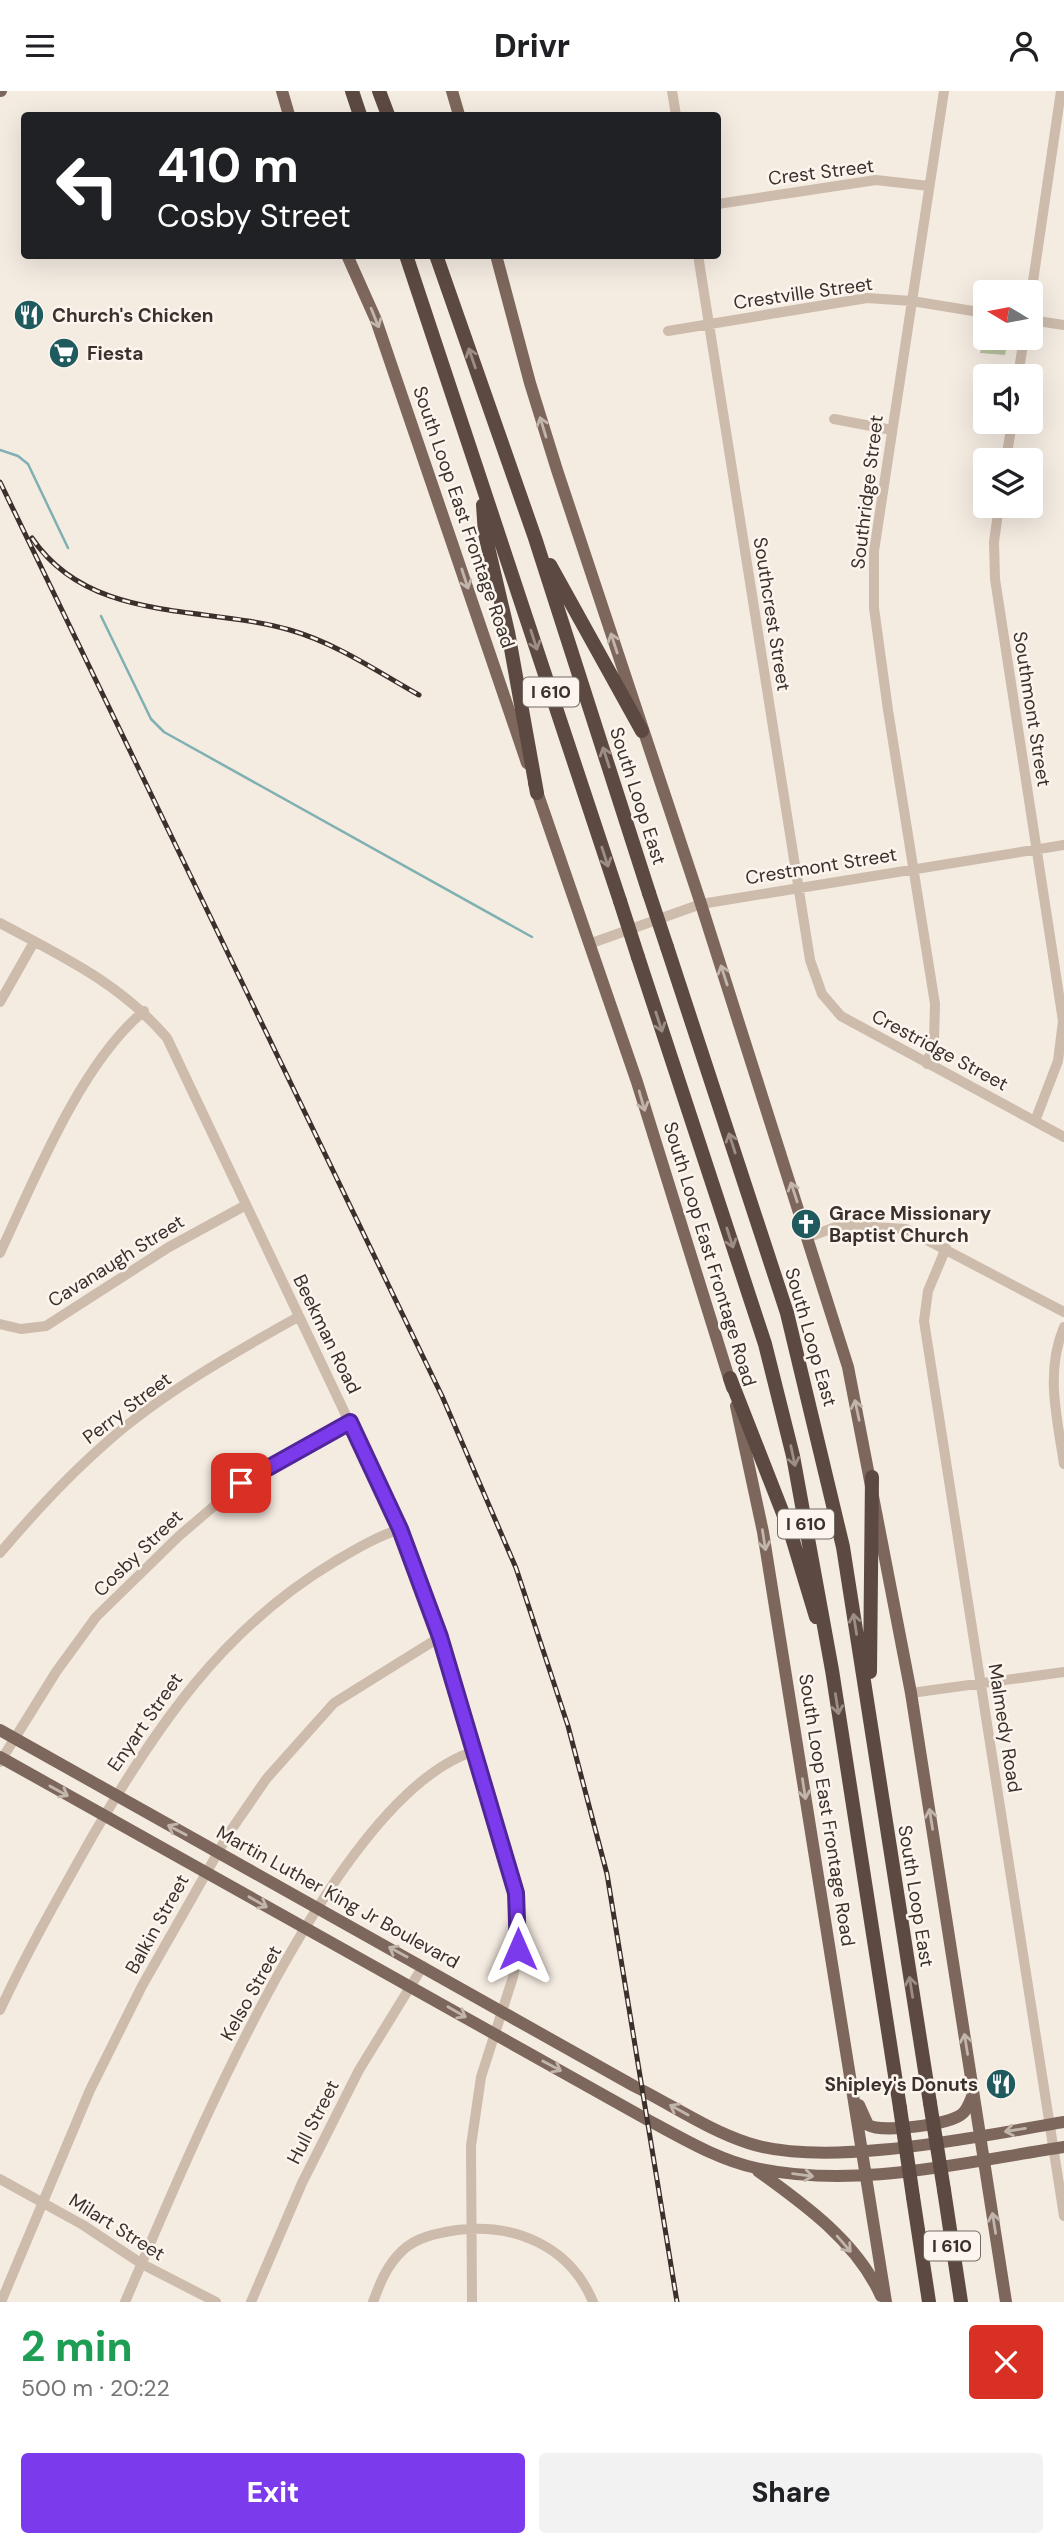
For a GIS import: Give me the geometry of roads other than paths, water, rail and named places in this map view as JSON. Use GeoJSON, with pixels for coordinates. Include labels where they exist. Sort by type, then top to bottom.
{"type":"FeatureCollection","features":[{"type":"Feature","properties":{"kind":"highway"},"geometry":{"type":"LineString","coordinates":[[381,95],[387,112]]}},
{"type":"Feature","properties":{"kind":"highway","name":"I 610"},"geometry":{"type":"LineString","coordinates":[[407,259],[765,1344],[793,1456],[832,1670],[929,2302]]}},
{"type":"Feature","properties":{"kind":"highway","name":"South Loop East"},"geometry":{"type":"LineString","coordinates":[[437,259],[535,538],[783,1301],[808,1394],[843,1547],[961,2302]]}},
{"type":"Feature","properties":{"kind":"highway"},"geometry":{"type":"LineString","coordinates":[[481,483],[485,534],[508,632],[537,793]]}},
{"type":"Feature","properties":{"kind":"highway"},"geometry":{"type":"LineString","coordinates":[[535,538],[642,731]]}},
{"type":"Feature","properties":{"kind":"highway"},"geometry":{"type":"LineString","coordinates":[[730,1378],[790,1534],[832,1670]]}},
{"type":"Feature","properties":{"kind":"highway"},"geometry":{"type":"LineString","coordinates":[[869,1715],[872,1477]]}},
{"type":"Feature","properties":{"kind":"main road"},"geometry":{"type":"LineString","coordinates":[[282,91],[288,112]]}},
{"type":"Feature","properties":{"kind":"main road"},"geometry":{"type":"LineString","coordinates":[[453,91],[458,112]]}},
{"type":"Feature","properties":{"kind":"main road","name":"South Loop East Frontage Road"},"geometry":{"type":"LineString","coordinates":[[349,259],[376,320],[637,1082],[730,1378],[763,1532],[885,2302]]}},
{"type":"Feature","properties":{"kind":"main road"},"geometry":{"type":"LineString","coordinates":[[497,259],[530,383],[809,1237],[848,1367],[872,1477],[911,1693],[1006,2302]]}},
{"type":"Feature","properties":{"kind":"main road","name":"Martin Luther King Jr Boulevard"},"geometry":{"type":"LineString","coordinates":[[0,1730],[634,2086],[702,2123],[749,2144],[794,2152],[861,2151],[1064,2122]]}},
{"type":"Feature","properties":{"kind":"main road"},"geometry":{"type":"LineString","coordinates":[[1,1759],[411,1985],[692,2144],[755,2168],[811,2176],[865,2175],[1059,2148]]}},
{"type":"Feature","properties":{"kind":"main road"},"geometry":{"type":"LineString","coordinates":[[840,2016],[848,2035],[860,2111],[868,2126],[884,2130],[952,2120],[968,2107],[973,2092]]}},
{"type":"Feature","properties":{"kind":"main road"},"geometry":{"type":"LineString","coordinates":[[624,2106],[634,2086]]}},
{"type":"Feature","properties":{"kind":"main road"},"geometry":{"type":"LineString","coordinates":[[692,2144],[702,2123]]}},
{"type":"Feature","properties":{"kind":"main road"},"geometry":{"type":"LineString","coordinates":[[755,2168],[802,2202],[828,2226],[864,2267],[885,2302]]}},
{"type":"Feature","properties":{"kind":"street"},"geometry":{"type":"LineString","coordinates":[[672,91],[676,112]]}},
{"type":"Feature","properties":{"kind":"street","name":"Southridge Street"},"geometry":{"type":"LineString","coordinates":[[927,1064],[934,1041],[935,1005],[874,608],[874,551],[944,91]]}},
{"type":"Feature","properties":{"kind":"street"},"geometry":{"type":"LineString","coordinates":[[1033,280],[1061,91]]}},
{"type":"Feature","properties":{"kind":"street","name":"Crest Street"},"geometry":{"type":"LineString","coordinates":[[721,204],[876,180],[929,185]]}},
{"type":"Feature","properties":{"kind":"street","name":"Southcrest Street"},"geometry":{"type":"LineString","coordinates":[[699,259],[798,887],[810,960],[816,977]]}},
{"type":"Feature","properties":{"kind":"street","name":"Crestville Street"},"geometry":{"type":"LineString","coordinates":[[668,331],[866,298],[912,301],[973,311]]}},
{"type":"Feature","properties":{"kind":"street"},"geometry":{"type":"LineString","coordinates":[[1043,322],[1064,325]]}},
{"type":"Feature","properties":{"kind":"street"},"geometry":{"type":"LineString","coordinates":[[834,419],[892,430]]}},
{"type":"Feature","properties":{"kind":"street","name":"Southmont Street"},"geometry":{"type":"LineString","coordinates":[[997,518],[993,542],[995,579],[1063,1021],[1058,1061],[1035,1121]]}},
{"type":"Feature","properties":{"kind":"street","name":"Crestmont Street"},"geometry":{"type":"LineString","coordinates":[[589,944],[701,904],[1064,845]]}},
{"type":"Feature","properties":{"kind":"street","name":"Beekman Road"},"geometry":{"type":"LineString","coordinates":[[0,923],[105,980],[144,1011],[167,1038],[400,1529],[440,1637],[516,1893],[520,1939],[513,1977],[492,2033],[481,2077],[471,2146],[472,2302]]}},
{"type":"Feature","properties":{"kind":"street"},"geometry":{"type":"LineString","coordinates":[[0,1002],[34,942]]}},
{"type":"Feature","properties":{"kind":"street","name":"Crestridge Street"},"geometry":{"type":"LineString","coordinates":[[816,977],[822,994],[841,1016],[1064,1137]]}},
{"type":"Feature","properties":{"kind":"street"},"geometry":{"type":"LineString","coordinates":[[0,1253],[95,1064],[121,1030],[144,1011]]}},
{"type":"Feature","properties":{"kind":"street","name":"Cavanaugh Street"},"geometry":{"type":"LineString","coordinates":[[0,1324],[21,1329],[46,1326],[169,1247],[246,1205]]}},
{"type":"Feature","properties":{"kind":"street"},"geometry":{"type":"LineString","coordinates":[[809,1237],[841,1225],[906,1229],[1064,1312]]}},
{"type":"Feature","properties":{"kind":"street","name":"Malmedy Road"},"geometry":{"type":"LineString","coordinates":[[946,1248],[928,1291],[925,1321],[1049,2125],[1059,2148],[1064,2216]]}},
{"type":"Feature","properties":{"kind":"street","name":"Perry Street"},"geometry":{"type":"LineString","coordinates":[[0,1553],[35,1511],[108,1441],[220,1361],[298,1317]]}},
{"type":"Feature","properties":{"kind":"street"},"geometry":{"type":"LineString","coordinates":[[1064,1327],[1055,1349],[1051,1377],[1064,1464]]}},
{"type":"Feature","properties":{"kind":"street","name":"Cosby Street"},"geometry":{"type":"LineString","coordinates":[[1,1759],[96,1617],[179,1536],[241,1483],[350,1422]]}},
{"type":"Feature","properties":{"kind":"street","name":"Enyart Street"},"geometry":{"type":"LineString","coordinates":[[0,2010],[34,1939],[104,1816],[139,1756],[182,1696],[235,1636],[300,1582],[377,1537],[400,1529]]}},
{"type":"Feature","properties":{"kind":"street","name":"Balkin Street"},"geometry":{"type":"LineString","coordinates":[[1,2302],[113,2044],[206,1872],[267,1778],[334,1703],[440,1637]]}},
{"type":"Feature","properties":{"kind":"street"},"geometry":{"type":"LineString","coordinates":[[911,1693],[1064,1672]]}},
{"type":"Feature","properties":{"kind":"street","name":"Kelso Street"},"geometry":{"type":"LineString","coordinates":[[125,2302],[213,2103],[317,1908],[362,1842],[424,1780],[457,1757],[475,1751]]}},
{"type":"Feature","properties":{"kind":"street","name":"Hull Street"},"geometry":{"type":"LineString","coordinates":[[251,2302],[302,2183],[347,2092],[423,1966]]}},
{"type":"Feature","properties":{"kind":"street","name":"Milart Street"},"geometry":{"type":"LineString","coordinates":[[0,2179],[43,2202],[142,2264],[216,2302]]}},
{"type":"Feature","properties":{"kind":"street"},"geometry":{"type":"LineString","coordinates":[[373,2302],[383,2276],[403,2250],[429,2236],[470,2229],[517,2233],[548,2247],[576,2271],[593,2302]]}},
{"type":"Feature","properties":{"kind":"waterway"},"geometry":{"type":"LineString","coordinates":[[0,450],[18,456],[28,464],[68,548]]}},
{"type":"Feature","properties":{"kind":"waterway"},"geometry":{"type":"LineString","coordinates":[[101,616],[151,719],[164,732],[532,937]]}},
{"type":"Feature","properties":{"kind":"railway"},"geometry":{"type":"LineString","coordinates":[[0,482],[442,1396],[516,1568],[568,1726],[607,1874],[677,2302]]}},
{"type":"Feature","properties":{"kind":"railway"},"geometry":{"type":"LineString","coordinates":[[32,538],[56,566],[85,585],[116,598],[150,607],[257,622],[290,630],[340,650],[419,695]]}},
{"type":"Feature","properties":{"kind":"place","name":"Church's Chicken"},"geometry":{"type":"Point","coordinates":[29,315]}},
{"type":"Feature","properties":{"kind":"place","name":"Fiesta"},"geometry":{"type":"Point","coordinates":[64,353]}},
{"type":"Feature","properties":{"kind":"place","name":"Grace Missionary Baptist Church"},"geometry":{"type":"Point","coordinates":[806,1224]}},
{"type":"Feature","properties":{"kind":"place","name":"Shipley's Donuts"},"geometry":{"type":"Point","coordinates":[1001,2084]}}]}
